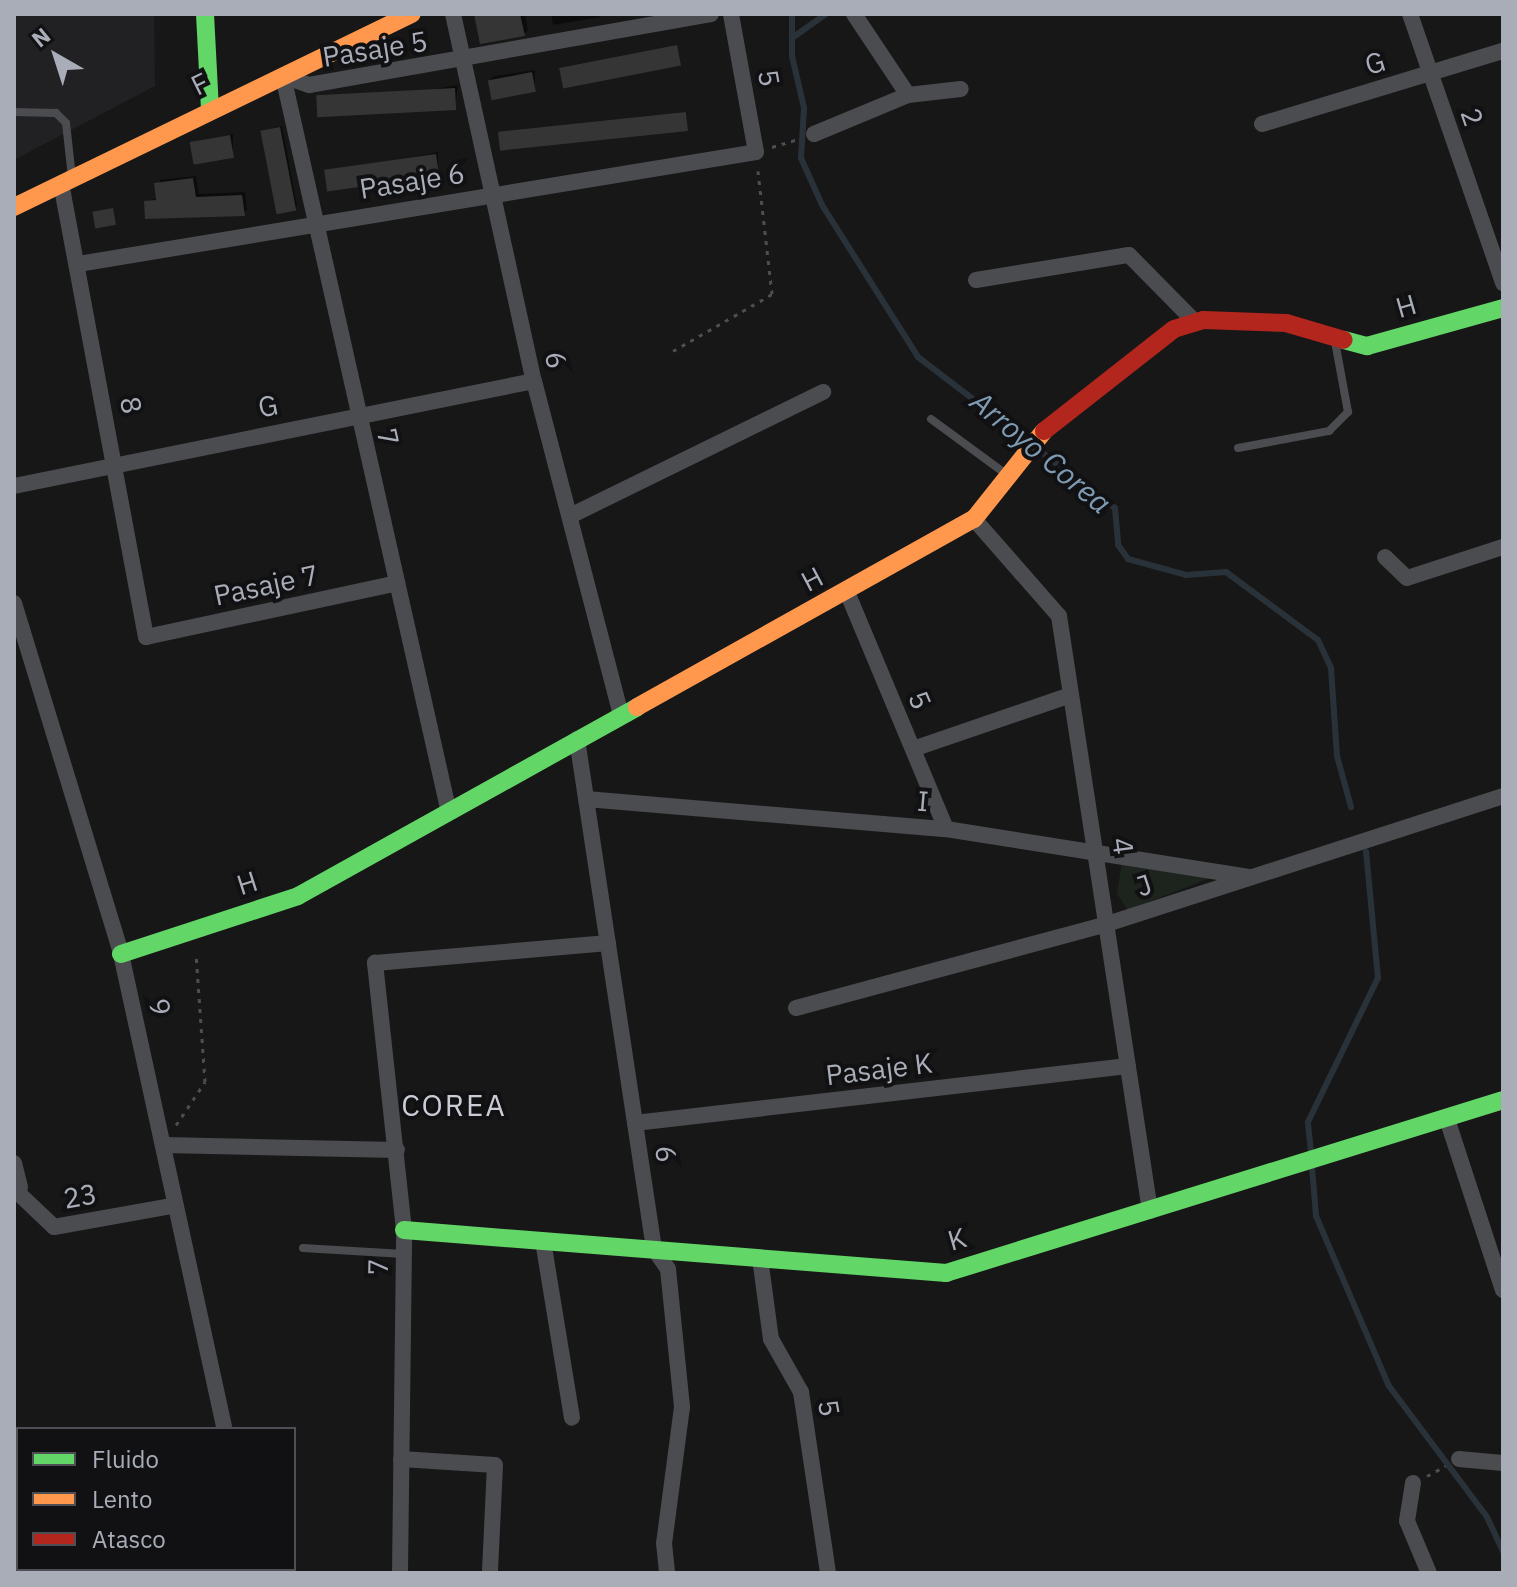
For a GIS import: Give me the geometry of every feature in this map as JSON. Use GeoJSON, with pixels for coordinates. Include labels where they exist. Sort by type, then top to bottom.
{"type":"FeatureCollection","features":[{"type":"Feature","properties":{"kind":"street"},"geometry":{"type":"LineString","coordinates":[[205,14],[210,110]]}},
{"type":"Feature","properties":{"kind":"street","name":"F"},"geometry":{"type":"LineString","coordinates":[[14,207],[412,14]]}},
{"type":"Feature","properties":{"kind":"street","name":"6"},"geometry":{"type":"LineString","coordinates":[[453,14],[534,381],[621,715]]}},
{"type":"Feature","properties":{"kind":"street","name":"Pasaje 5"},"geometry":{"type":"LineString","coordinates":[[283,76],[309,85],[463,62],[711,14]]}},
{"type":"Feature","properties":{"kind":"street","name":"5"},"geometry":{"type":"LineString","coordinates":[[731,14],[756,152]]}},
{"type":"Feature","properties":{"kind":"street"},"geometry":{"type":"LineString","coordinates":[[854,14],[908,95]]}},
{"type":"Feature","properties":{"kind":"street","name":"2"},"geometry":{"type":"LineString","coordinates":[[1410,14],[1503,283]]}},
{"type":"Feature","properties":{"kind":"street","name":"G"},"geometry":{"type":"LineString","coordinates":[[1262,124],[1503,51]]}},
{"type":"Feature","properties":{"kind":"street","name":"7"},"geometry":{"type":"LineString","coordinates":[[283,76],[311,224],[448,808]]}},
{"type":"Feature","properties":{"kind":"street"},"geometry":{"type":"LineString","coordinates":[[814,134],[908,95],[961,89]]}},
{"type":"Feature","properties":{"kind":"street","name":"Pasaje 6"},"geometry":{"type":"LineString","coordinates":[[78,264],[756,152]]}},
{"type":"Feature","properties":{"kind":"street","name":"8"},"geometry":{"type":"LineString","coordinates":[[67,180],[78,264],[146,637]]}},
{"type":"Feature","properties":{"kind":"street"},"geometry":{"type":"LineString","coordinates":[[976,280],[1129,255],[1195,322]]}},
{"type":"Feature","properties":{"kind":"street","name":"H"},"geometry":{"type":"LineString","coordinates":[[121,954],[298,896],[448,808],[847,592],[974,519],[1017,457],[1046,428],[1120,366],[1195,322],[1286,323],[1335,341],[1367,346],[1503,308]]}},
{"type":"Feature","properties":{"kind":"street","name":"G"},"geometry":{"type":"LineString","coordinates":[[14,486],[534,381]]}},
{"type":"Feature","properties":{"kind":"street"},"geometry":{"type":"LineString","coordinates":[[570,516],[823,392]]}},
{"type":"Feature","properties":{"kind":"street","name":"4"},"geometry":{"type":"LineString","coordinates":[[974,519],[1059,616],[1097,848],[1150,1211]]}},
{"type":"Feature","properties":{"kind":"street"},"geometry":{"type":"LineString","coordinates":[[1385,557],[1407,578],[1503,547]]}},
{"type":"Feature","properties":{"kind":"street","name":"Pasaje 7"},"geometry":{"type":"LineString","coordinates":[[146,637],[397,583]]}},
{"type":"Feature","properties":{"kind":"street","name":"5"},"geometry":{"type":"LineString","coordinates":[[847,592],[946,829]]}},
{"type":"Feature","properties":{"kind":"street","name":"9"},"geometry":{"type":"LineString","coordinates":[[14,603],[121,954],[163,1145],[172,1206],[225,1427]]}},
{"type":"Feature","properties":{"kind":"street"},"geometry":{"type":"LineString","coordinates":[[913,749],[1071,695]]}},
{"type":"Feature","properties":{"kind":"street","name":"6"},"geometry":{"type":"LineString","coordinates":[[577,739],[654,1249],[668,1269],[682,1407],[664,1543],[667,1573]]}},
{"type":"Feature","properties":{"kind":"street","name":"J"},"geometry":{"type":"LineString","coordinates":[[796,1008],[1107,924],[1503,796]]}},
{"type":"Feature","properties":{"kind":"street","name":"I"},"geometry":{"type":"LineString","coordinates":[[586,799],[946,829],[1097,848],[1252,877]]}},
{"type":"Feature","properties":{"kind":"street","name":"7"},"geometry":{"type":"LineString","coordinates":[[400,1573],[404,1230],[375,963],[608,943]]}},
{"type":"Feature","properties":{"kind":"street","name":"Pasaje K"},"geometry":{"type":"LineString","coordinates":[[635,1123],[1128,1066]]}},
{"type":"Feature","properties":{"kind":"street","name":"K"},"geometry":{"type":"LineString","coordinates":[[404,1230],[946,1273],[1503,1100]]}},
{"type":"Feature","properties":{"kind":"street"},"geometry":{"type":"LineString","coordinates":[[1447,1119],[1503,1290]]}},
{"type":"Feature","properties":{"kind":"street"},"geometry":{"type":"LineString","coordinates":[[163,1145],[397,1150]]}},
{"type":"Feature","properties":{"kind":"street"},"geometry":{"type":"LineString","coordinates":[[14,1163],[17,1188]]}},
{"type":"Feature","properties":{"kind":"street","name":"23"},"geometry":{"type":"LineString","coordinates":[[17,1188],[54,1227],[172,1206]]}},
{"type":"Feature","properties":{"kind":"street"},"geometry":{"type":"LineString","coordinates":[[543,1241],[572,1418]]}},
{"type":"Feature","properties":{"kind":"street","name":"5"},"geometry":{"type":"LineString","coordinates":[[760,1258],[771,1339],[801,1392],[828,1573]]}},
{"type":"Feature","properties":{"kind":"street"},"geometry":{"type":"LineString","coordinates":[[401,1459],[495,1465],[490,1573]]}},
{"type":"Feature","properties":{"kind":"street"},"geometry":{"type":"LineString","coordinates":[[1459,1459],[1503,1463]]}},
{"type":"Feature","properties":{"kind":"street"},"geometry":{"type":"LineString","coordinates":[[1413,1483],[1407,1521],[1429,1573]]}},
{"type":"Feature","properties":{"kind":"lane"},"geometry":{"type":"LineString","coordinates":[[14,112],[56,113],[66,123],[67,180]]}},
{"type":"Feature","properties":{"kind":"lane"},"geometry":{"type":"LineString","coordinates":[[1238,448],[1329,431],[1348,412],[1335,341]]}},
{"type":"Feature","properties":{"kind":"lane"},"geometry":{"type":"LineString","coordinates":[[931,419],[1006,474]]}},
{"type":"Feature","properties":{"kind":"lane"},"geometry":{"type":"LineString","coordinates":[[303,1248],[404,1254]]}},
{"type":"Feature","properties":{"kind":"path"},"geometry":{"type":"LineString","coordinates":[[673,351],[772,294],[756,152],[814,134]]}},
{"type":"Feature","properties":{"kind":"path"},"geometry":{"type":"LineString","coordinates":[[163,1145],[205,1082],[193,931]]}},
{"type":"Feature","properties":{"kind":"path"},"geometry":{"type":"LineString","coordinates":[[1413,1483],[1459,1459]]}},
{"type":"Feature","properties":{"kind":"shaded area"},"geometry":{"type":"Polygon","coordinates":[[[14,14],[154,14],[155,86],[14,160],[14,14]]]}},
{"type":"Feature","properties":{"kind":"shaded area"},"geometry":{"type":"Polygon","coordinates":[[[1122,862],[1210,878],[1128,910],[1117,894],[1122,862]]]}},
{"type":"Feature","properties":{"kind":"building"},"geometry":{"type":"Polygon","coordinates":[[[474,14],[520,14],[525,36],[480,44],[474,14]]]}},
{"type":"Feature","properties":{"kind":"building"},"geometry":{"type":"Polygon","coordinates":[[[677,45],[681,66],[563,89],[559,68],[677,45]]]}},
{"type":"Feature","properties":{"kind":"building"},"geometry":{"type":"Polygon","coordinates":[[[532,72],[536,92],[492,100],[488,81],[532,72]]]}},
{"type":"Feature","properties":{"kind":"building"},"geometry":{"type":"Polygon","coordinates":[[[455,88],[456,110],[317,117],[316,95],[455,88]]]}},
{"type":"Feature","properties":{"kind":"building"},"geometry":{"type":"Polygon","coordinates":[[[686,112],[688,131],[500,151],[498,132],[686,112]]]}},
{"type":"Feature","properties":{"kind":"building"},"geometry":{"type":"Polygon","coordinates":[[[280,127],[296,210],[277,214],[260,131],[280,127]]]}},
{"type":"Feature","properties":{"kind":"building"},"geometry":{"type":"Polygon","coordinates":[[[230,135],[234,158],[194,165],[190,142],[230,135]]]}},
{"type":"Feature","properties":{"kind":"building"},"geometry":{"type":"Polygon","coordinates":[[[436,154],[439,176],[327,192],[324,170],[436,154]]]}},
{"type":"Feature","properties":{"kind":"building"},"geometry":{"type":"Polygon","coordinates":[[[193,178],[196,197],[242,195],[245,216],[145,219],[144,201],[156,200],[154,183],[193,178]]]}},
{"type":"Feature","properties":{"kind":"building"},"geometry":{"type":"Polygon","coordinates":[[[113,208],[116,225],[95,228],[92,212],[113,208]]]}},
{"type":"Feature","properties":{"kind":"waterway","name":"Arroyo Corea"},"geometry":{"type":"LineString","coordinates":[[792,14],[792,56],[804,108],[801,158],[822,205],[918,357],[1028,441]]}},
{"type":"Feature","properties":{"kind":"waterway"},"geometry":{"type":"LineString","coordinates":[[792,38],[826,14]]}},
{"type":"Feature","properties":{"kind":"waterway","name":"Arroyo Corea"},"geometry":{"type":"LineString","coordinates":[[1036,448],[1115,508],[1118,545],[1128,559],[1186,575],[1226,572],[1318,640],[1331,668],[1337,756],[1351,807]]}},
{"type":"Feature","properties":{"kind":"waterway"},"geometry":{"type":"LineString","coordinates":[[1311,1152],[1308,1122],[1378,978],[1366,852]]}},
{"type":"Feature","properties":{"kind":"waterway"},"geometry":{"type":"LineString","coordinates":[[1312,1167],[1316,1216],[1389,1386],[1487,1517],[1503,1552]]}},
{"type":"Feature","properties":{"kind":"traffic: fast"},"geometry":{"type":"LineString","coordinates":[[205,14],[210,110]]}},
{"type":"Feature","properties":{"kind":"traffic: fast"},"geometry":{"type":"LineString","coordinates":[[1344,340],[1367,346],[1503,308]]}},
{"type":"Feature","properties":{"kind":"traffic: fast"},"geometry":{"type":"LineString","coordinates":[[121,954],[298,896],[637,707]]}},
{"type":"Feature","properties":{"kind":"traffic: fast"},"geometry":{"type":"LineString","coordinates":[[404,1230],[946,1273],[1503,1100]]}},
{"type":"Feature","properties":{"kind":"traffic: slow"},"geometry":{"type":"LineString","coordinates":[[14,207],[412,14]]}},
{"type":"Feature","properties":{"kind":"traffic: slow"},"geometry":{"type":"LineString","coordinates":[[637,707],[974,519],[1044,431]]}},
{"type":"Feature","properties":{"kind":"traffic: jam"},"geometry":{"type":"LineString","coordinates":[[1044,431],[1174,329],[1204,320],[1286,323],[1344,340]]}},
{"type":"Feature","properties":{"kind":"district","name":"COREA"},"geometry":{"type":"Point","coordinates":[454,1105]}}]}
